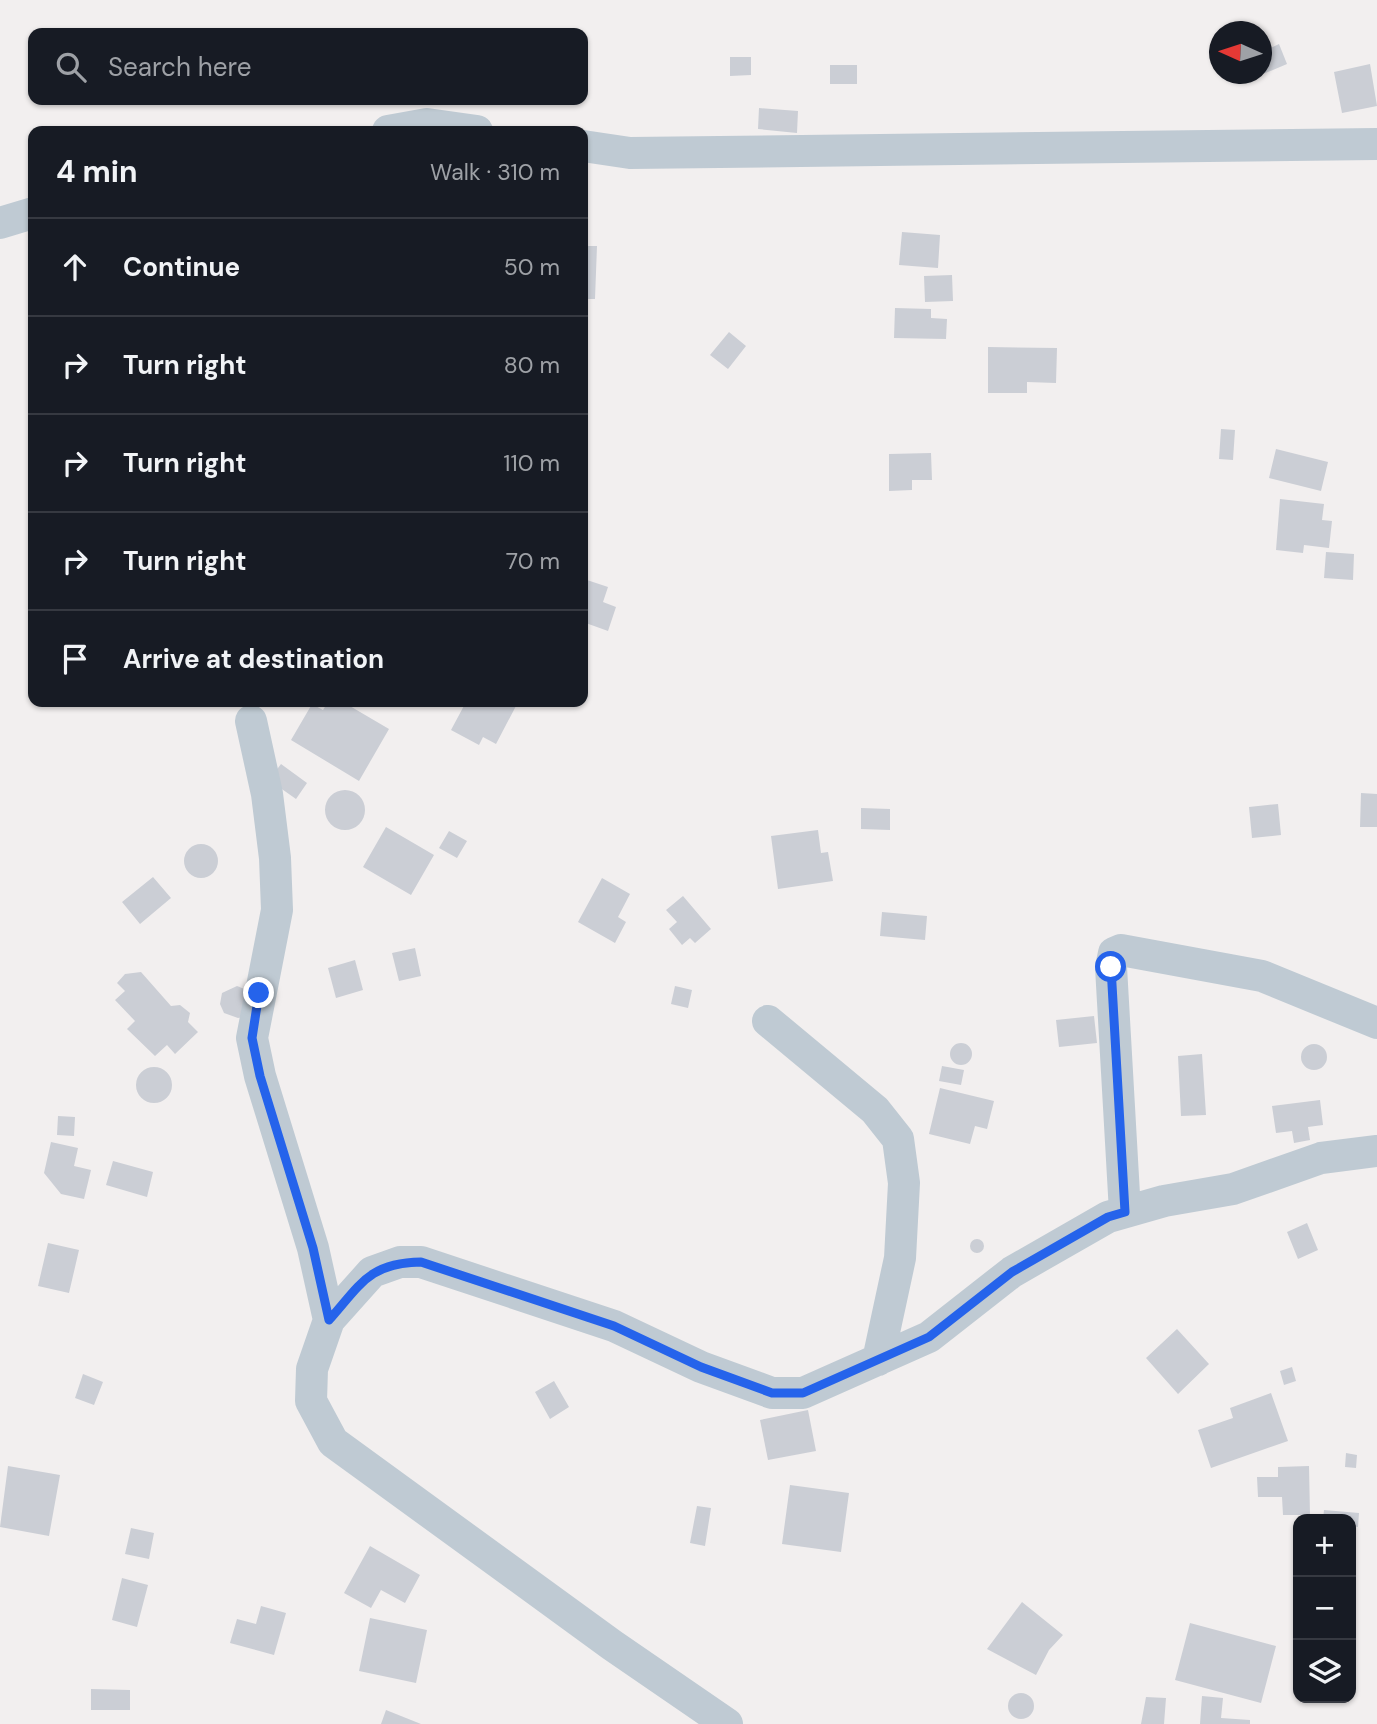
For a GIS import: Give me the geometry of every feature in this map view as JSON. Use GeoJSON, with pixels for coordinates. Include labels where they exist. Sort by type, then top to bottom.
{"type":"FeatureCollection","features":[{"type":"Feature","properties":{"kind":"street"},"geometry":{"type":"LineString","coordinates":[[416,126],[441,126]]}},
{"type":"Feature","properties":{"kind":"street"},"geometry":{"type":"LineString","coordinates":[[588,147],[644,153],[1377,145]]}},
{"type":"Feature","properties":{"kind":"street"},"geometry":{"type":"LineString","coordinates":[[0,223],[28,215]]}},
{"type":"Feature","properties":{"kind":"street"},"geometry":{"type":"LineString","coordinates":[[250,721],[267,794],[275,858],[277,910],[252,1038],[260,1076],[313,1248],[329,1320]]}},
{"type":"Feature","properties":{"kind":"street"},"geometry":{"type":"LineString","coordinates":[[1125,1212],[1111,967],[1114,953],[1121,950],[1262,976],[1377,1023]]}},
{"type":"Feature","properties":{"kind":"street"},"geometry":{"type":"LineString","coordinates":[[768,1021],[875,1110],[898,1139],[904,1183],[900,1258],[878,1360]]}},
{"type":"Feature","properties":{"kind":"street"},"geometry":{"type":"LineString","coordinates":[[727,1724],[612,1646],[332,1442],[311,1401],[312,1369],[329,1320],[372,1272],[400,1262],[421,1262],[614,1326],[701,1367],[772,1393],[803,1393],[929,1337],[1012,1272],[1108,1217],[1164,1201],[1233,1189],[1321,1158],[1377,1151]]}},
{"type":"Feature","properties":{"kind":"building"},"geometry":{"type":"Polygon","coordinates":[[[1279,44],[1287,64],[1272,70],[1272,47],[1279,44]]]}},
{"type":"Feature","properties":{"kind":"building"},"geometry":{"type":"Polygon","coordinates":[[[730,57],[751,57],[751,75],[730,76],[730,57]]]}},
{"type":"Feature","properties":{"kind":"building"},"geometry":{"type":"Polygon","coordinates":[[[1370,64],[1377,106],[1342,113],[1334,72],[1370,64]]]}},
{"type":"Feature","properties":{"kind":"building"},"geometry":{"type":"Polygon","coordinates":[[[830,65],[857,65],[857,84],[830,84],[830,65]]]}},
{"type":"Feature","properties":{"kind":"building"},"geometry":{"type":"Polygon","coordinates":[[[759,108],[798,111],[797,133],[758,129],[759,108]]]}},
{"type":"Feature","properties":{"kind":"building"},"geometry":{"type":"Polygon","coordinates":[[[902,232],[940,235],[938,268],[899,265],[902,232]]]}},
{"type":"Feature","properties":{"kind":"building"},"geometry":{"type":"Polygon","coordinates":[[[588,246],[597,246],[595,299],[588,299],[588,246]]]}},
{"type":"Feature","properties":{"kind":"building"},"geometry":{"type":"Polygon","coordinates":[[[952,275],[953,301],[925,302],[924,276],[952,275]]]}},
{"type":"Feature","properties":{"kind":"building"},"geometry":{"type":"Polygon","coordinates":[[[895,308],[931,309],[931,318],[947,319],[946,339],[894,338],[895,308]]]}},
{"type":"Feature","properties":{"kind":"building"},"geometry":{"type":"Polygon","coordinates":[[[729,332],[746,346],[728,369],[710,355],[729,332]]]}},
{"type":"Feature","properties":{"kind":"building"},"geometry":{"type":"Polygon","coordinates":[[[988,347],[1057,348],[1056,383],[1027,382],[1027,393],[988,393],[988,347]]]}},
{"type":"Feature","properties":{"kind":"building"},"geometry":{"type":"Polygon","coordinates":[[[1221,429],[1235,430],[1233,460],[1219,459],[1221,429]]]}},
{"type":"Feature","properties":{"kind":"building"},"geometry":{"type":"Polygon","coordinates":[[[1276,449],[1328,462],[1321,491],[1269,478],[1276,449]]]}},
{"type":"Feature","properties":{"kind":"building"},"geometry":{"type":"Polygon","coordinates":[[[931,453],[932,480],[912,480],[912,490],[889,491],[889,454],[931,453]]]}},
{"type":"Feature","properties":{"kind":"building"},"geometry":{"type":"Polygon","coordinates":[[[1280,499],[1324,504],[1322,520],[1332,521],[1329,548],[1304,545],[1303,553],[1276,550],[1280,499]]]}},
{"type":"Feature","properties":{"kind":"building"},"geometry":{"type":"Polygon","coordinates":[[[1326,552],[1354,554],[1353,580],[1324,578],[1326,552]]]}},
{"type":"Feature","properties":{"kind":"building"},"geometry":{"type":"Polygon","coordinates":[[[588,580],[608,587],[603,602],[616,607],[608,631],[588,624],[588,580]]]}},
{"type":"Feature","properties":{"kind":"building"},"geometry":{"type":"Polygon","coordinates":[[[310,707],[323,710],[325,707],[352,707],[389,729],[359,781],[291,740],[310,707]]]}},
{"type":"Feature","properties":{"kind":"building"},"geometry":{"type":"Polygon","coordinates":[[[463,707],[515,707],[496,744],[483,737],[479,745],[451,730],[463,707]]]}},
{"type":"Feature","properties":{"kind":"building"},"geometry":{"type":"Polygon","coordinates":[[[281,764],[307,783],[296,799],[269,780],[281,764]]]}},
{"type":"Feature","properties":{"kind":"building"},"geometry":{"type":"Polygon","coordinates":[[[345,790],[359,796],[365,810],[359,824],[345,830],[331,824],[325,810],[331,796],[345,790]]]}},
{"type":"Feature","properties":{"kind":"building"},"geometry":{"type":"Polygon","coordinates":[[[1361,793],[1377,794],[1377,827],[1360,827],[1361,793]]]}},
{"type":"Feature","properties":{"kind":"building"},"geometry":{"type":"Polygon","coordinates":[[[1278,804],[1281,835],[1252,838],[1249,807],[1278,804]]]}},
{"type":"Feature","properties":{"kind":"building"},"geometry":{"type":"Polygon","coordinates":[[[861,808],[890,809],[890,830],[861,829],[861,808]]]}},
{"type":"Feature","properties":{"kind":"building"},"geometry":{"type":"Polygon","coordinates":[[[386,827],[434,855],[411,895],[363,867],[386,827]]]}},
{"type":"Feature","properties":{"kind":"building"},"geometry":{"type":"Polygon","coordinates":[[[818,830],[821,853],[828,852],[833,881],[778,889],[771,836],[818,830]]]}},
{"type":"Feature","properties":{"kind":"building"},"geometry":{"type":"Polygon","coordinates":[[[449,831],[467,841],[457,858],[439,848],[449,831]]]}},
{"type":"Feature","properties":{"kind":"building"},"geometry":{"type":"Polygon","coordinates":[[[201,844],[213,849],[218,861],[213,873],[201,878],[189,873],[184,861],[189,849],[201,844]]]}},
{"type":"Feature","properties":{"kind":"building"},"geometry":{"type":"Polygon","coordinates":[[[153,877],[171,898],[140,924],[122,902],[153,877]]]}},
{"type":"Feature","properties":{"kind":"building"},"geometry":{"type":"Polygon","coordinates":[[[602,878],[630,894],[618,917],[626,922],[615,943],[578,922],[602,878]]]}},
{"type":"Feature","properties":{"kind":"building"},"geometry":{"type":"Polygon","coordinates":[[[683,896],[711,929],[695,943],[690,938],[682,945],[669,929],[677,922],[666,910],[683,896]]]}},
{"type":"Feature","properties":{"kind":"building"},"geometry":{"type":"Polygon","coordinates":[[[882,912],[927,916],[925,940],[880,936],[882,912]]]}},
{"type":"Feature","properties":{"kind":"building"},"geometry":{"type":"Polygon","coordinates":[[[415,948],[421,976],[399,981],[392,953],[415,948]]]}},
{"type":"Feature","properties":{"kind":"building"},"geometry":{"type":"Polygon","coordinates":[[[355,960],[363,990],[336,998],[328,968],[355,960]]]}},
{"type":"Feature","properties":{"kind":"building"},"geometry":{"type":"Polygon","coordinates":[[[141,972],[171,1006],[180,1005],[190,1013],[188,1022],[198,1032],[175,1054],[167,1045],[155,1056],[127,1029],[135,1021],[115,1000],[125,991],[117,983],[125,974],[141,972]]]}},
{"type":"Feature","properties":{"kind":"building"},"geometry":{"type":"Polygon","coordinates":[[[237,986],[247,990],[243,1017],[238,1018],[224,1013],[220,1004],[222,993],[237,986]]]}},
{"type":"Feature","properties":{"kind":"building"},"geometry":{"type":"Polygon","coordinates":[[[675,986],[692,990],[688,1008],[671,1004],[675,986]]]}},
{"type":"Feature","properties":{"kind":"building"},"geometry":{"type":"Polygon","coordinates":[[[1094,1016],[1097,1043],[1059,1047],[1056,1020],[1094,1016]]]}},
{"type":"Feature","properties":{"kind":"building"},"geometry":{"type":"Polygon","coordinates":[[[961,1043],[969,1046],[972,1054],[969,1062],[961,1065],[953,1062],[950,1054],[953,1046],[961,1043]]]}},
{"type":"Feature","properties":{"kind":"building"},"geometry":{"type":"Polygon","coordinates":[[[1314,1044],[1323,1048],[1327,1057],[1323,1066],[1314,1070],[1305,1066],[1301,1057],[1305,1048],[1314,1044]]]}},
{"type":"Feature","properties":{"kind":"building"},"geometry":{"type":"Polygon","coordinates":[[[1202,1054],[1206,1115],[1181,1116],[1178,1056],[1202,1054]]]}},
{"type":"Feature","properties":{"kind":"building"},"geometry":{"type":"Polygon","coordinates":[[[942,1066],[964,1070],[961,1085],[939,1081],[942,1066]]]}},
{"type":"Feature","properties":{"kind":"building"},"geometry":{"type":"Polygon","coordinates":[[[154,1067],[167,1072],[172,1085],[167,1098],[154,1103],[141,1098],[136,1085],[141,1072],[154,1067]]]}},
{"type":"Feature","properties":{"kind":"building"},"geometry":{"type":"Polygon","coordinates":[[[940,1088],[994,1101],[987,1129],[975,1126],[970,1144],[929,1134],[940,1088]]]}},
{"type":"Feature","properties":{"kind":"building"},"geometry":{"type":"Polygon","coordinates":[[[1320,1100],[1323,1125],[1308,1127],[1310,1140],[1294,1143],[1292,1131],[1276,1133],[1272,1106],[1320,1100]]]}},
{"type":"Feature","properties":{"kind":"building"},"geometry":{"type":"Polygon","coordinates":[[[58,1116],[75,1117],[74,1136],[57,1135],[58,1116]]]}},
{"type":"Feature","properties":{"kind":"building"},"geometry":{"type":"Polygon","coordinates":[[[51,1142],[78,1148],[74,1166],[91,1170],[84,1199],[61,1194],[44,1173],[51,1142]]]}},
{"type":"Feature","properties":{"kind":"building"},"geometry":{"type":"Polygon","coordinates":[[[113,1161],[153,1172],[147,1197],[106,1185],[113,1161]]]}},
{"type":"Feature","properties":{"kind":"building"},"geometry":{"type":"Polygon","coordinates":[[[1307,1223],[1318,1250],[1298,1259],[1287,1232],[1307,1223]]]}},
{"type":"Feature","properties":{"kind":"building"},"geometry":{"type":"Polygon","coordinates":[[[974,1239],[980,1239],[984,1246],[980,1253],[974,1253],[970,1249],[970,1243],[974,1239]]]}},
{"type":"Feature","properties":{"kind":"building"},"geometry":{"type":"Polygon","coordinates":[[[48,1243],[79,1250],[69,1293],[38,1286],[48,1243]]]}},
{"type":"Feature","properties":{"kind":"building"},"geometry":{"type":"Polygon","coordinates":[[[1177,1329],[1209,1364],[1178,1394],[1146,1358],[1177,1329]]]}},
{"type":"Feature","properties":{"kind":"building"},"geometry":{"type":"Polygon","coordinates":[[[1292,1367],[1296,1381],[1284,1385],[1280,1371],[1292,1367]]]}},
{"type":"Feature","properties":{"kind":"building"},"geometry":{"type":"Polygon","coordinates":[[[83,1374],[103,1382],[94,1405],[75,1398],[83,1374]]]}},
{"type":"Feature","properties":{"kind":"building"},"geometry":{"type":"Polygon","coordinates":[[[554,1381],[569,1407],[550,1419],[535,1392],[554,1381]]]}},
{"type":"Feature","properties":{"kind":"building"},"geometry":{"type":"Polygon","coordinates":[[[1271,1393],[1288,1441],[1211,1468],[1198,1430],[1233,1418],[1230,1408],[1271,1393]]]}},
{"type":"Feature","properties":{"kind":"building"},"geometry":{"type":"Polygon","coordinates":[[[808,1410],[816,1451],[768,1460],[760,1420],[808,1410]]]}},
{"type":"Feature","properties":{"kind":"building"},"geometry":{"type":"Polygon","coordinates":[[[1346,1453],[1357,1455],[1356,1468],[1345,1467],[1346,1453]]]}},
{"type":"Feature","properties":{"kind":"building"},"geometry":{"type":"Polygon","coordinates":[[[8,1466],[60,1475],[49,1536],[0,1527],[8,1466]]]}},
{"type":"Feature","properties":{"kind":"building"},"geometry":{"type":"Polygon","coordinates":[[[1309,1466],[1310,1514],[1283,1515],[1282,1497],[1258,1497],[1257,1477],[1278,1477],[1278,1467],[1309,1466]]]}},
{"type":"Feature","properties":{"kind":"building"},"geometry":{"type":"Polygon","coordinates":[[[790,1485],[849,1493],[841,1552],[782,1544],[790,1485]]]}},
{"type":"Feature","properties":{"kind":"building"},"geometry":{"type":"Polygon","coordinates":[[[697,1506],[711,1508],[705,1546],[690,1543],[697,1506]]]}},
{"type":"Feature","properties":{"kind":"building"},"geometry":{"type":"Polygon","coordinates":[[[1324,1510],[1359,1513],[1358,1527],[1356,1514],[1324,1514],[1324,1510]]]}},
{"type":"Feature","properties":{"kind":"building"},"geometry":{"type":"Polygon","coordinates":[[[131,1528],[154,1533],[149,1559],[125,1554],[131,1528]]]}},
{"type":"Feature","properties":{"kind":"building"},"geometry":{"type":"Polygon","coordinates":[[[370,1546],[420,1575],[405,1603],[381,1590],[371,1608],[344,1593],[370,1546]]]}},
{"type":"Feature","properties":{"kind":"building"},"geometry":{"type":"Polygon","coordinates":[[[122,1578],[148,1585],[137,1627],[112,1620],[122,1578]]]}},
{"type":"Feature","properties":{"kind":"building"},"geometry":{"type":"Polygon","coordinates":[[[1022,1602],[1063,1635],[1049,1650],[1036,1675],[987,1649],[1022,1602]]]}},
{"type":"Feature","properties":{"kind":"building"},"geometry":{"type":"Polygon","coordinates":[[[261,1606],[286,1613],[274,1655],[230,1643],[237,1619],[256,1624],[261,1606]]]}},
{"type":"Feature","properties":{"kind":"building"},"geometry":{"type":"Polygon","coordinates":[[[370,1618],[427,1630],[416,1683],[359,1671],[370,1618]]]}},
{"type":"Feature","properties":{"kind":"building"},"geometry":{"type":"Polygon","coordinates":[[[1190,1623],[1276,1646],[1261,1703],[1175,1680],[1190,1623]]]}},
{"type":"Feature","properties":{"kind":"building"},"geometry":{"type":"Polygon","coordinates":[[[91,1689],[130,1690],[130,1710],[91,1710],[91,1689]]]}},
{"type":"Feature","properties":{"kind":"building"},"geometry":{"type":"Polygon","coordinates":[[[1021,1693],[1030,1697],[1034,1706],[1030,1715],[1021,1719],[1012,1715],[1008,1706],[1012,1697],[1021,1693]]]}},
{"type":"Feature","properties":{"kind":"building"},"geometry":{"type":"Polygon","coordinates":[[[1202,1696],[1223,1698],[1221,1718],[1250,1720],[1250,1724],[1200,1724],[1202,1696]]]}},
{"type":"Feature","properties":{"kind":"building"},"geometry":{"type":"Polygon","coordinates":[[[1146,1697],[1166,1698],[1164,1724],[1141,1724],[1146,1697]]]}},
{"type":"Feature","properties":{"kind":"building"},"geometry":{"type":"Polygon","coordinates":[[[386,1710],[421,1724],[381,1724],[386,1710]]]}},
{"type":"Feature","properties":{"kind":"route"},"geometry":{"type":"LineString","coordinates":[[259,993],[252,1038],[260,1076],[313,1248],[329,1320],[372,1272],[400,1262],[421,1262],[614,1326],[701,1367],[772,1393],[803,1393],[929,1337],[1012,1272],[1108,1217],[1125,1212],[1111,967]]}}]}
